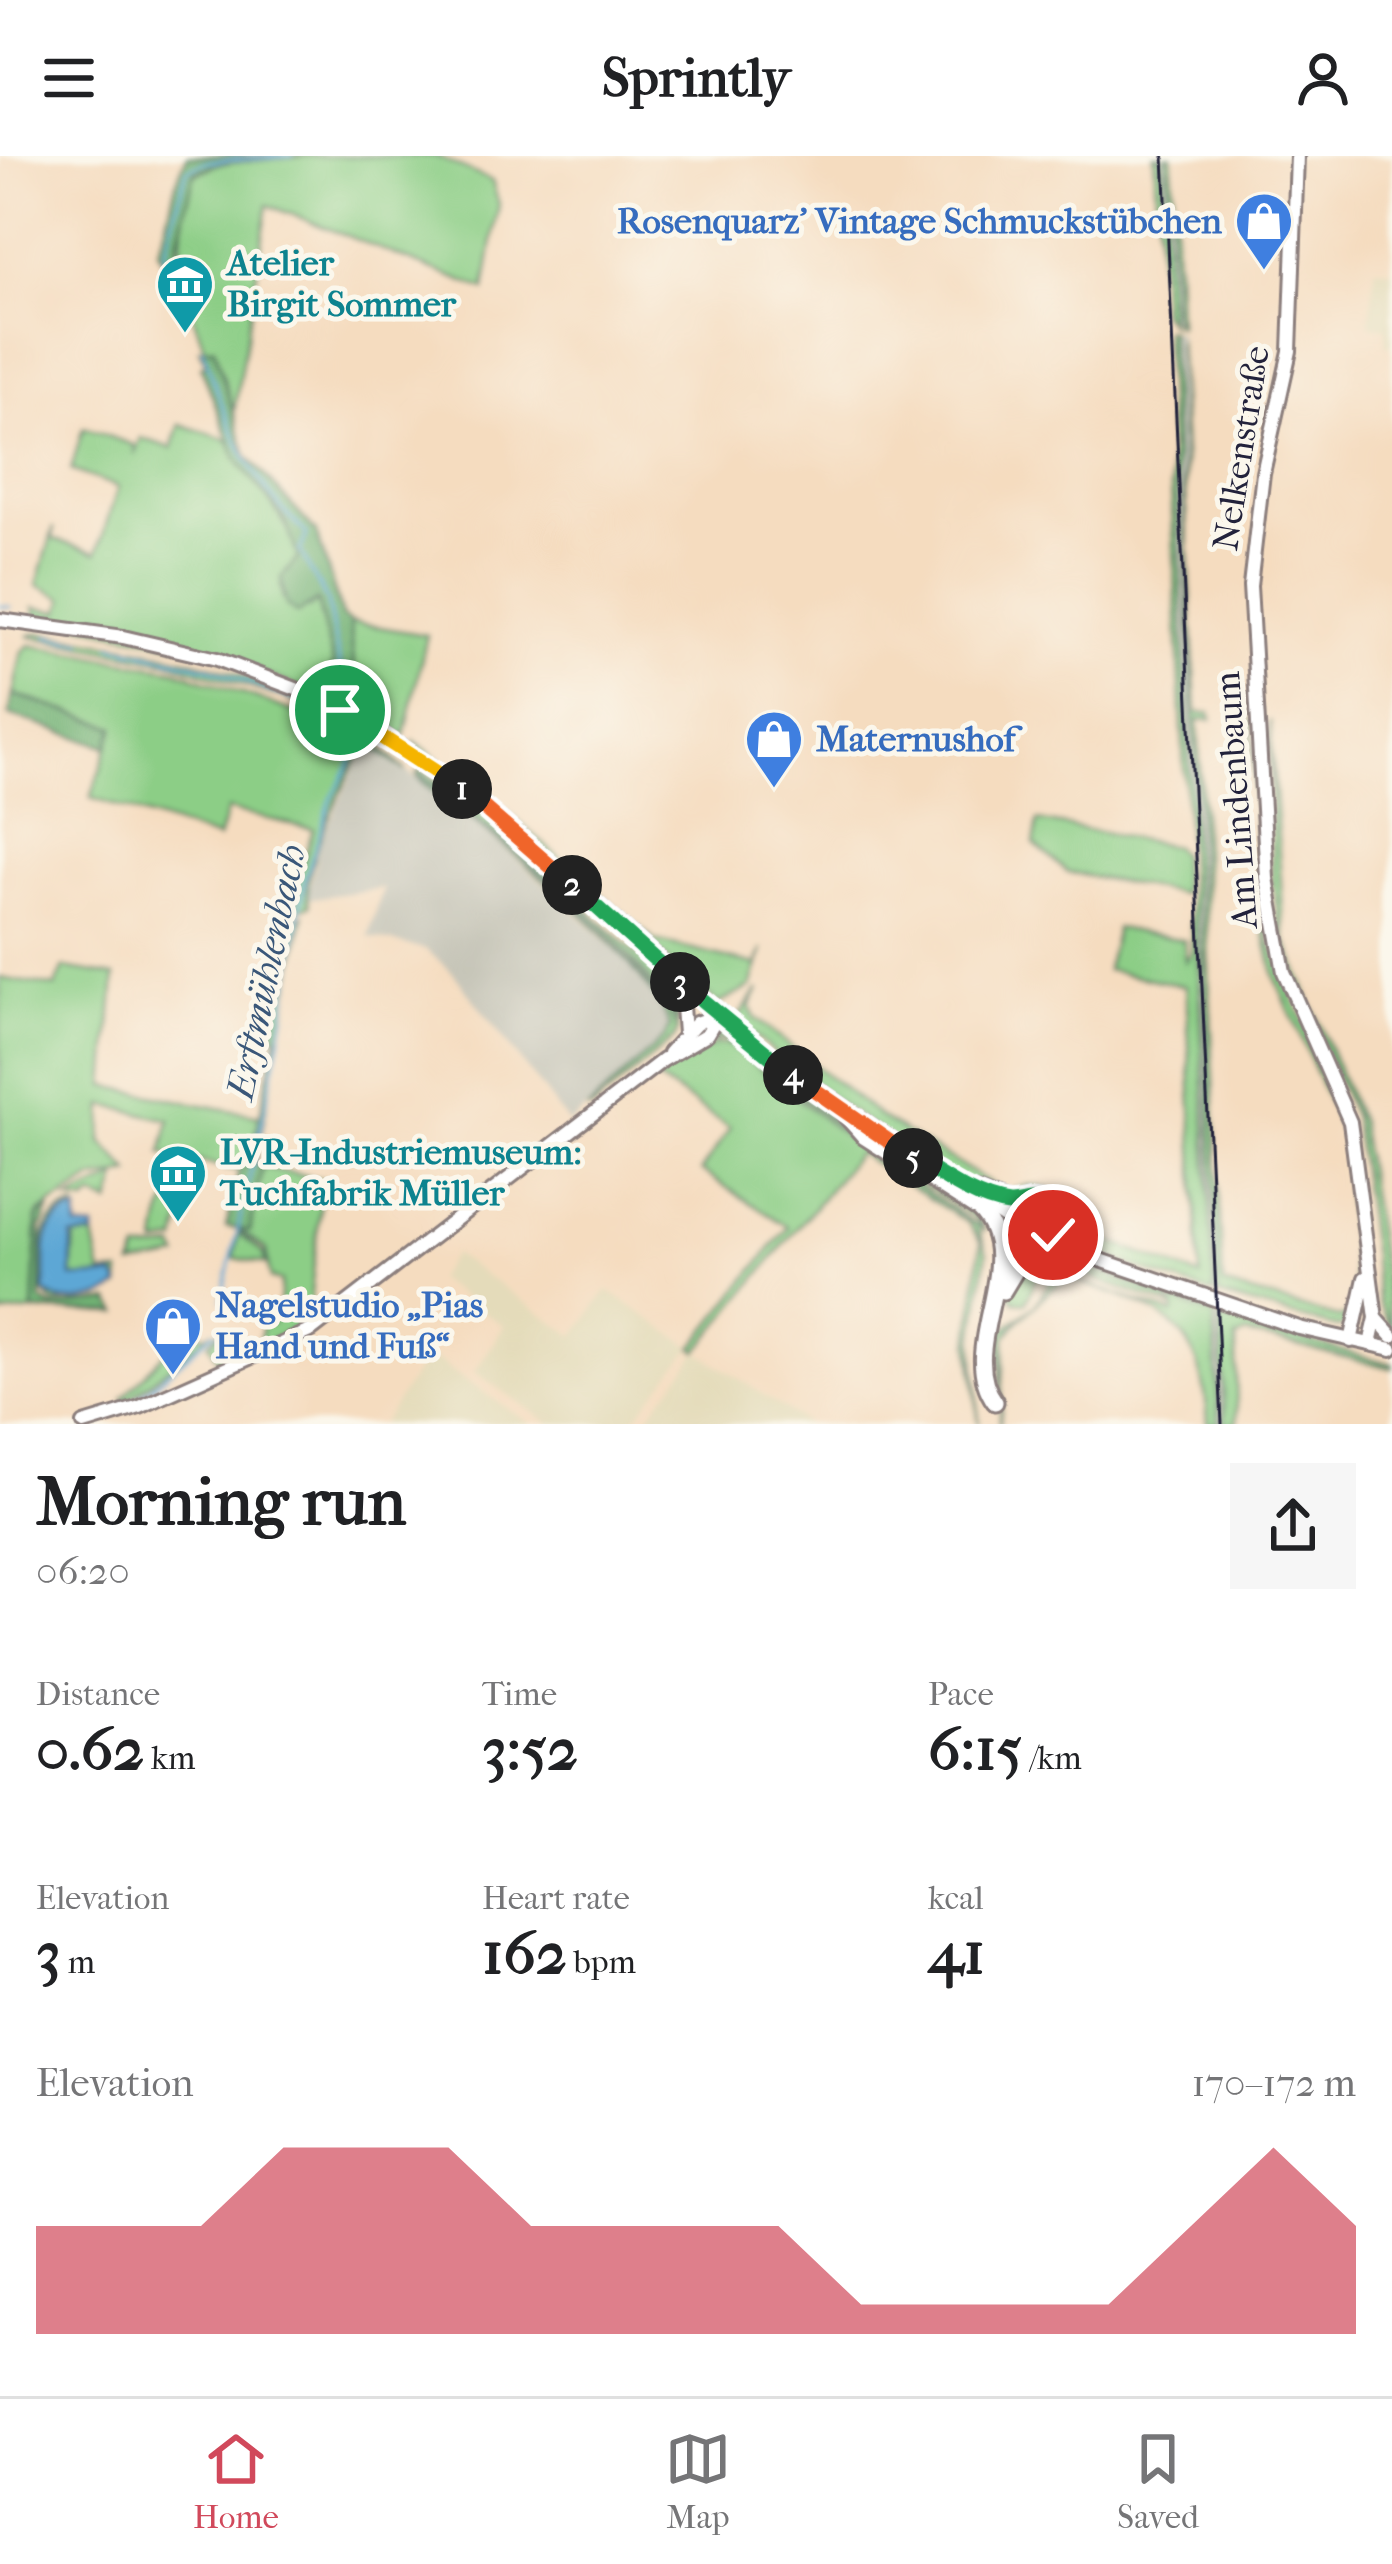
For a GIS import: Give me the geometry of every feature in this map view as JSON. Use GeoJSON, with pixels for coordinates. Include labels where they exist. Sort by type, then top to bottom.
{"type":"FeatureCollection","features":[{"type":"Feature","properties":{"kind":"main road"},"geometry":{"type":"LineString","coordinates":[[843,1112],[865,1137],[979,1210],[992,1226],[1000,1250],[986,1353],[987,1388],[995,1402]]}},
{"type":"Feature","properties":{"kind":"main road"},"geometry":{"type":"LineString","coordinates":[[995,1424],[995,1337],[1012,1240]]}},
{"type":"Feature","properties":{"kind":"main road"},"geometry":{"type":"LineString","coordinates":[[1003,1291],[1029,1248]]}},
{"type":"Feature","properties":{"kind":"street","name":"Nelkenstraße"},"geometry":{"type":"LineString","coordinates":[[1252,607],[1258,503],[1290,351],[1297,156]]}},
{"type":"Feature","properties":{"kind":"street","name":"Am Lindenbaum"},"geometry":{"type":"LineString","coordinates":[[1252,607],[1274,936],[1291,990],[1349,1122],[1376,1318],[1370,1344]]}},
{"type":"Feature","properties":{"kind":"street"},"geometry":{"type":"LineString","coordinates":[[0,620],[201,654],[360,720],[477,802],[718,1015],[843,1112],[1007,1220],[1012,1240],[1029,1248],[1048,1242],[1216,1302],[1392,1349]]}},
{"type":"Feature","properties":{"kind":"street"},"geometry":{"type":"LineString","coordinates":[[664,969],[682,1006],[683,1034]]}},
{"type":"Feature","properties":{"kind":"street"},"geometry":{"type":"LineString","coordinates":[[664,1060],[683,1034],[706,1016],[718,1015]]}},
{"type":"Feature","properties":{"kind":"street"},"geometry":{"type":"LineString","coordinates":[[84,1424],[321,1324],[664,1060],[707,1034],[718,1015]]}},
{"type":"Feature","properties":{"kind":"street"},"geometry":{"type":"LineString","coordinates":[[958,1185],[1015,1206]]}},
{"type":"Feature","properties":{"kind":"street"},"geometry":{"type":"LineString","coordinates":[[1007,1220],[1015,1206],[1027,1200],[1042,1203],[1053,1215],[1055,1228],[1048,1242]]}},
{"type":"Feature","properties":{"kind":"street"},"geometry":{"type":"LineString","coordinates":[[1055,1228],[1106,1260]]}},
{"type":"Feature","properties":{"kind":"street","name":"Am Lindenbaum"},"geometry":{"type":"LineString","coordinates":[[1351,1341],[1368,1261]]}},
{"type":"Feature","properties":{"kind":"street"},"geometry":{"type":"LineString","coordinates":[[1376,1318],[1392,1336]]}},
{"type":"Feature","properties":{"kind":"shaded area"},"geometry":{"type":"Polygon","coordinates":[[[1161,156],[1167,156],[1174,324],[1168,314],[1161,156]]]}},
{"type":"Feature","properties":{"kind":"shaded area"},"geometry":{"type":"Polygon","coordinates":[[[1375,267],[1392,270],[1392,346],[1385,344],[1386,328],[1370,324],[1375,267]]]}},
{"type":"Feature","properties":{"kind":"shaded area"},"geometry":{"type":"Polygon","coordinates":[[[1169,330],[1178,332],[1218,1296],[1213,1291],[1169,330]]]}},
{"type":"Feature","properties":{"kind":"shaded area"},"geometry":{"type":"Polygon","coordinates":[[[367,742],[466,815],[554,893],[641,975],[663,1005],[670,1027],[666,1037],[569,1124],[453,973],[425,949],[368,937],[383,888],[307,899],[320,842],[367,742]]]}},
{"type":"Feature","properties":{"kind":"shaded area"},"geometry":{"type":"Polygon","coordinates":[[[453,1254],[575,1336],[607,1290],[692,1347],[630,1424],[551,1424],[475,1372],[504,1326],[436,1279],[453,1254]]]}},
{"type":"Feature","properties":{"kind":"shaded area"},"geometry":{"type":"Polygon","coordinates":[[[1214,1316],[1220,1318],[1225,1424],[1219,1424],[1214,1316]]]}},
{"type":"Feature","properties":{"kind":"shaded area"},"geometry":{"type":"Polygon","coordinates":[[[699,1352],[807,1424],[642,1424],[699,1352]]]}},
{"type":"Feature","properties":{"kind":"shaded area"},"geometry":{"type":"Polygon","coordinates":[[[428,1355],[468,1382],[531,1424],[381,1424],[428,1355]]]}},
{"type":"Feature","properties":{"kind":"green space"},"geometry":{"type":"Polygon","coordinates":[[[187,156],[302,156],[217,164],[195,172],[177,248],[191,311],[186,313],[158,250],[187,156]]]}},
{"type":"Feature","properties":{"kind":"green space"},"geometry":{"type":"Polygon","coordinates":[[[302,156],[435,156],[492,181],[499,204],[485,290],[268,205],[234,412],[214,348],[205,348],[184,282],[183,224],[193,176],[217,164],[302,156]]]}},
{"type":"Feature","properties":{"kind":"green space"},"geometry":{"type":"Polygon","coordinates":[[[1154,156],[1161,156],[1169,323],[1161,312],[1154,156]]]}},
{"type":"Feature","properties":{"kind":"green space"},"geometry":{"type":"Polygon","coordinates":[[[1167,156],[1172,156],[1178,325],[1174,324],[1167,156]]]}},
{"type":"Feature","properties":{"kind":"green space"},"geometry":{"type":"Polygon","coordinates":[[[1164,330],[1169,330],[1214,1295],[1087,1244],[1066,1230],[1043,1196],[1007,1199],[949,1175],[825,1093],[737,1019],[759,989],[750,1007],[755,1018],[880,1117],[1004,1191],[1030,1185],[1048,1189],[1084,1231],[1200,1277],[1186,986],[1106,970],[1116,928],[1184,940],[1186,961],[1192,952],[1164,330]]]}},
{"type":"Feature","properties":{"kind":"green space"},"geometry":{"type":"Polygon","coordinates":[[[1178,340],[1197,713],[1211,713],[1212,719],[1198,720],[1223,1285],[1338,1318],[1349,1315],[1355,1305],[1343,1137],[1275,977],[1259,910],[1251,725],[1243,719],[1252,722],[1270,940],[1345,1124],[1360,1274],[1353,1321],[1338,1328],[1218,1296],[1178,340]]]}},
{"type":"Feature","properties":{"kind":"green space"},"geometry":{"type":"Polygon","coordinates":[[[214,348],[247,456],[317,533],[342,616],[350,622],[358,711],[328,698],[333,663],[317,601],[297,614],[286,605],[281,578],[298,558],[285,520],[237,460],[201,367],[206,363],[200,350],[214,348]]]}},
{"type":"Feature","properties":{"kind":"green space"},"geometry":{"type":"Polygon","coordinates":[[[180,424],[228,440],[286,526],[298,558],[281,584],[283,599],[309,608],[317,601],[333,663],[328,698],[205,651],[36,616],[34,607],[60,611],[65,598],[37,585],[54,527],[53,539],[97,553],[118,487],[71,470],[83,428],[134,445],[135,452],[141,438],[172,448],[180,424]]]}},
{"type":"Feature","properties":{"kind":"green space"},"geometry":{"type":"Polygon","coordinates":[[[350,622],[427,635],[405,735],[359,714],[350,622]]]}},
{"type":"Feature","properties":{"kind":"green space"},"geometry":{"type":"Polygon","coordinates":[[[39,633],[188,659],[259,681],[329,712],[169,662],[28,636],[39,633]]]}},
{"type":"Feature","properties":{"kind":"green space"},"geometry":{"type":"Polygon","coordinates":[[[30,645],[176,670],[306,716],[342,722],[369,737],[406,771],[366,742],[317,847],[308,889],[310,905],[296,911],[299,875],[313,829],[227,810],[218,839],[91,798],[114,727],[14,694],[23,651],[30,645]]]}},
{"type":"Feature","properties":{"kind":"green space"},"geometry":{"type":"Polygon","coordinates":[[[13,694],[115,727],[108,747],[9,715],[13,694]]]}},
{"type":"Feature","properties":{"kind":"green space"},"geometry":{"type":"Polygon","coordinates":[[[1270,720],[1285,939],[1359,1121],[1392,1330],[1379,1305],[1353,1117],[1285,959],[1272,879],[1270,720]]]}},
{"type":"Feature","properties":{"kind":"green space"},"geometry":{"type":"Polygon","coordinates":[[[413,740],[509,814],[655,941],[756,965],[763,949],[751,987],[718,1004],[501,815],[418,750],[413,740]]]}},
{"type":"Feature","properties":{"kind":"green space"},"geometry":{"type":"Polygon","coordinates":[[[422,770],[476,807],[643,960],[676,1000],[679,1024],[660,993],[599,925],[523,856],[418,772],[422,770]]]}},
{"type":"Feature","properties":{"kind":"green space"},"geometry":{"type":"Polygon","coordinates":[[[416,774],[521,858],[600,930],[661,1000],[678,1030],[593,1108],[587,1110],[666,1036],[670,1027],[657,1001],[580,913],[416,774]]]}},
{"type":"Feature","properties":{"kind":"green space"},"geometry":{"type":"Polygon","coordinates":[[[1038,821],[1173,846],[1180,854],[1182,894],[1067,872],[1034,844],[1038,821]]]}},
{"type":"Feature","properties":{"kind":"green space"},"geometry":{"type":"Polygon","coordinates":[[[304,915],[255,1165],[262,1167],[250,1231],[226,1227],[239,1170],[249,1165],[277,1036],[272,1034],[290,919],[304,915]]]}},
{"type":"Feature","properties":{"kind":"green space"},"geometry":{"type":"Polygon","coordinates":[[[64,968],[115,976],[106,1086],[260,1116],[249,1165],[242,1171],[162,1153],[170,1120],[104,1105],[102,1142],[131,1173],[92,1180],[39,1213],[33,1311],[0,1315],[0,978],[55,987],[64,968]]]}},
{"type":"Feature","properties":{"kind":"green space"},"geometry":{"type":"Polygon","coordinates":[[[716,1034],[731,1037],[847,1128],[976,1213],[986,1232],[974,1217],[849,1135],[735,1044],[720,1039],[697,1045],[716,1034]]]}},
{"type":"Feature","properties":{"kind":"green space"},"geometry":{"type":"Polygon","coordinates":[[[717,1044],[730,1045],[846,1137],[978,1226],[987,1253],[974,1341],[979,1424],[970,1343],[981,1242],[968,1223],[858,1153],[698,1351],[693,1347],[788,1227],[701,1171],[730,1128],[657,1079],[645,1081],[693,1047],[701,1051],[717,1044]]]}},
{"type":"Feature","properties":{"kind":"green space"},"geometry":{"type":"Polygon","coordinates":[[[262,1167],[323,1179],[308,1322],[259,1345],[262,1323],[271,1324],[278,1317],[281,1281],[270,1279],[266,1250],[241,1231],[250,1230],[262,1167]]]}},
{"type":"Feature","properties":{"kind":"green space"},"geometry":{"type":"Polygon","coordinates":[[[118,1177],[111,1204],[93,1197],[86,1203],[69,1200],[118,1177]]]}},
{"type":"Feature","properties":{"kind":"green space"},"geometry":{"type":"Polygon","coordinates":[[[189,1191],[177,1242],[157,1245],[168,1204],[189,1191]]]}},
{"type":"Feature","properties":{"kind":"green space"},"geometry":{"type":"Polygon","coordinates":[[[52,1204],[41,1229],[41,1300],[52,1307],[111,1301],[119,1313],[33,1311],[37,1218],[52,1204]]]}},
{"type":"Feature","properties":{"kind":"green space"},"geometry":{"type":"Polygon","coordinates":[[[1031,1206],[1044,1211],[1049,1224],[1044,1237],[1031,1242],[1018,1237],[1013,1224],[1018,1211],[1031,1206]]]}},
{"type":"Feature","properties":{"kind":"green space"},"geometry":{"type":"Polygon","coordinates":[[[58,1216],[64,1300],[102,1297],[54,1303],[42,1291],[44,1238],[58,1216]]]}},
{"type":"Feature","properties":{"kind":"green space"},"geometry":{"type":"Polygon","coordinates":[[[239,1233],[263,1253],[266,1264],[234,1258],[239,1233]]]}},
{"type":"Feature","properties":{"kind":"green space"},"geometry":{"type":"Polygon","coordinates":[[[75,1235],[94,1236],[102,1274],[121,1273],[119,1288],[115,1276],[72,1278],[75,1235]]]}},
{"type":"Feature","properties":{"kind":"green space"},"geometry":{"type":"Polygon","coordinates":[[[175,1248],[179,1257],[133,1266],[138,1252],[175,1248]]]}},
{"type":"Feature","properties":{"kind":"green space"},"geometry":{"type":"Polygon","coordinates":[[[1058,1249],[1215,1308],[1215,1313],[1060,1253],[1023,1263],[1058,1249]]]}},
{"type":"Feature","properties":{"kind":"green space"},"geometry":{"type":"Polygon","coordinates":[[[1056,1256],[1172,1300],[1165,1304],[1054,1264],[1040,1270],[1026,1302],[1015,1301],[1008,1291],[1019,1266],[1056,1256]]]}},
{"type":"Feature","properties":{"kind":"green space"},"geometry":{"type":"Polygon","coordinates":[[[1055,1273],[1173,1314],[1175,1308],[1169,1306],[1177,1302],[1214,1316],[1219,1424],[1208,1424],[1197,1361],[1186,1340],[1152,1311],[1070,1279],[1036,1304],[1055,1273]]]}},
{"type":"Feature","properties":{"kind":"green space"},"geometry":{"type":"Polygon","coordinates":[[[1033,1307],[1006,1337],[1000,1424],[1001,1332],[1033,1307]]]}},
{"type":"Feature","properties":{"kind":"green space"},"geometry":{"type":"Polygon","coordinates":[[[1220,1318],[1392,1364],[1392,1368],[1246,1334],[1236,1339],[1237,1424],[1225,1424],[1220,1318]]]}},
{"type":"Feature","properties":{"kind":"green space"},"geometry":{"type":"Polygon","coordinates":[[[185,1330],[207,1335],[213,1331],[125,1403],[123,1398],[185,1330]]]}},
{"type":"Feature","properties":{"kind":"green space"},"geometry":{"type":"Polygon","coordinates":[[[219,1332],[224,1346],[231,1345],[230,1335],[251,1340],[253,1348],[219,1361],[209,1343],[219,1332]]]}},
{"type":"Feature","properties":{"kind":"water"},"geometry":{"type":"Polygon","coordinates":[[[78,1211],[77,1228],[94,1229],[94,1236],[72,1237],[72,1278],[115,1276],[120,1286],[94,1299],[62,1300],[45,1292],[46,1241],[55,1222],[78,1211]]]}},
{"type":"Feature","properties":{"kind":"waterway","name":"Erftmühlenbach"},"geometry":{"type":"LineString","coordinates":[[188,313],[164,255],[187,170],[205,162],[293,156]]}},
{"type":"Feature","properties":{"kind":"waterway","name":"Erftmühlenbach"},"geometry":{"type":"LineString","coordinates":[[203,349],[253,471],[307,534],[300,551],[327,601],[348,706]]}},
{"type":"Feature","properties":{"kind":"waterway"},"geometry":{"type":"LineString","coordinates":[[0,606],[11,607]]}},
{"type":"Feature","properties":{"kind":"waterway"},"geometry":{"type":"LineString","coordinates":[[48,636],[83,642]]}},
{"type":"Feature","properties":{"kind":"waterway"},"geometry":{"type":"LineString","coordinates":[[111,645],[209,668],[294,700]]}},
{"type":"Feature","properties":{"kind":"waterway","name":"Erftmühlenbach"},"geometry":{"type":"LineString","coordinates":[[222,1300],[280,1042],[305,880],[331,799],[351,763],[354,728]]}},
{"type":"Feature","properties":{"kind":"waterway","name":"Erftmühlenbach"},"geometry":{"type":"LineString","coordinates":[[131,1405],[215,1331]]}},
{"type":"Feature","properties":{"kind":"railway"},"geometry":{"type":"LineString","coordinates":[[1164,156],[1222,1424]]}},
{"type":"Feature","properties":{"kind":"place","name":"Rosenquarz’ Vintage Schmuckstübchen"},"geometry":{"type":"Point","coordinates":[1264,272]}},
{"type":"Feature","properties":{"kind":"place","name":"Atelier Birgit Sommer"},"geometry":{"type":"Point","coordinates":[185,335]}},
{"type":"Feature","properties":{"kind":"place","name":"Maternushof"},"geometry":{"type":"Point","coordinates":[774,790]}},
{"type":"Feature","properties":{"kind":"place","name":"LVR-Industriemuseum: Tuchfabrik Müller"},"geometry":{"type":"Point","coordinates":[178,1224]}},
{"type":"Feature","properties":{"kind":"place","name":"Nagelstudio „Pias Hand und Fuß“"},"geometry":{"type":"Point","coordinates":[173,1377]}},
{"type":"Feature","properties":{"kind":"route"},"geometry":{"type":"LineString","coordinates":[[340,710],[450,779],[664,969],[830,1103],[958,1185],[1015,1206],[1027,1200],[1042,1203],[1054,1217],[1053,1235]]}}]}
